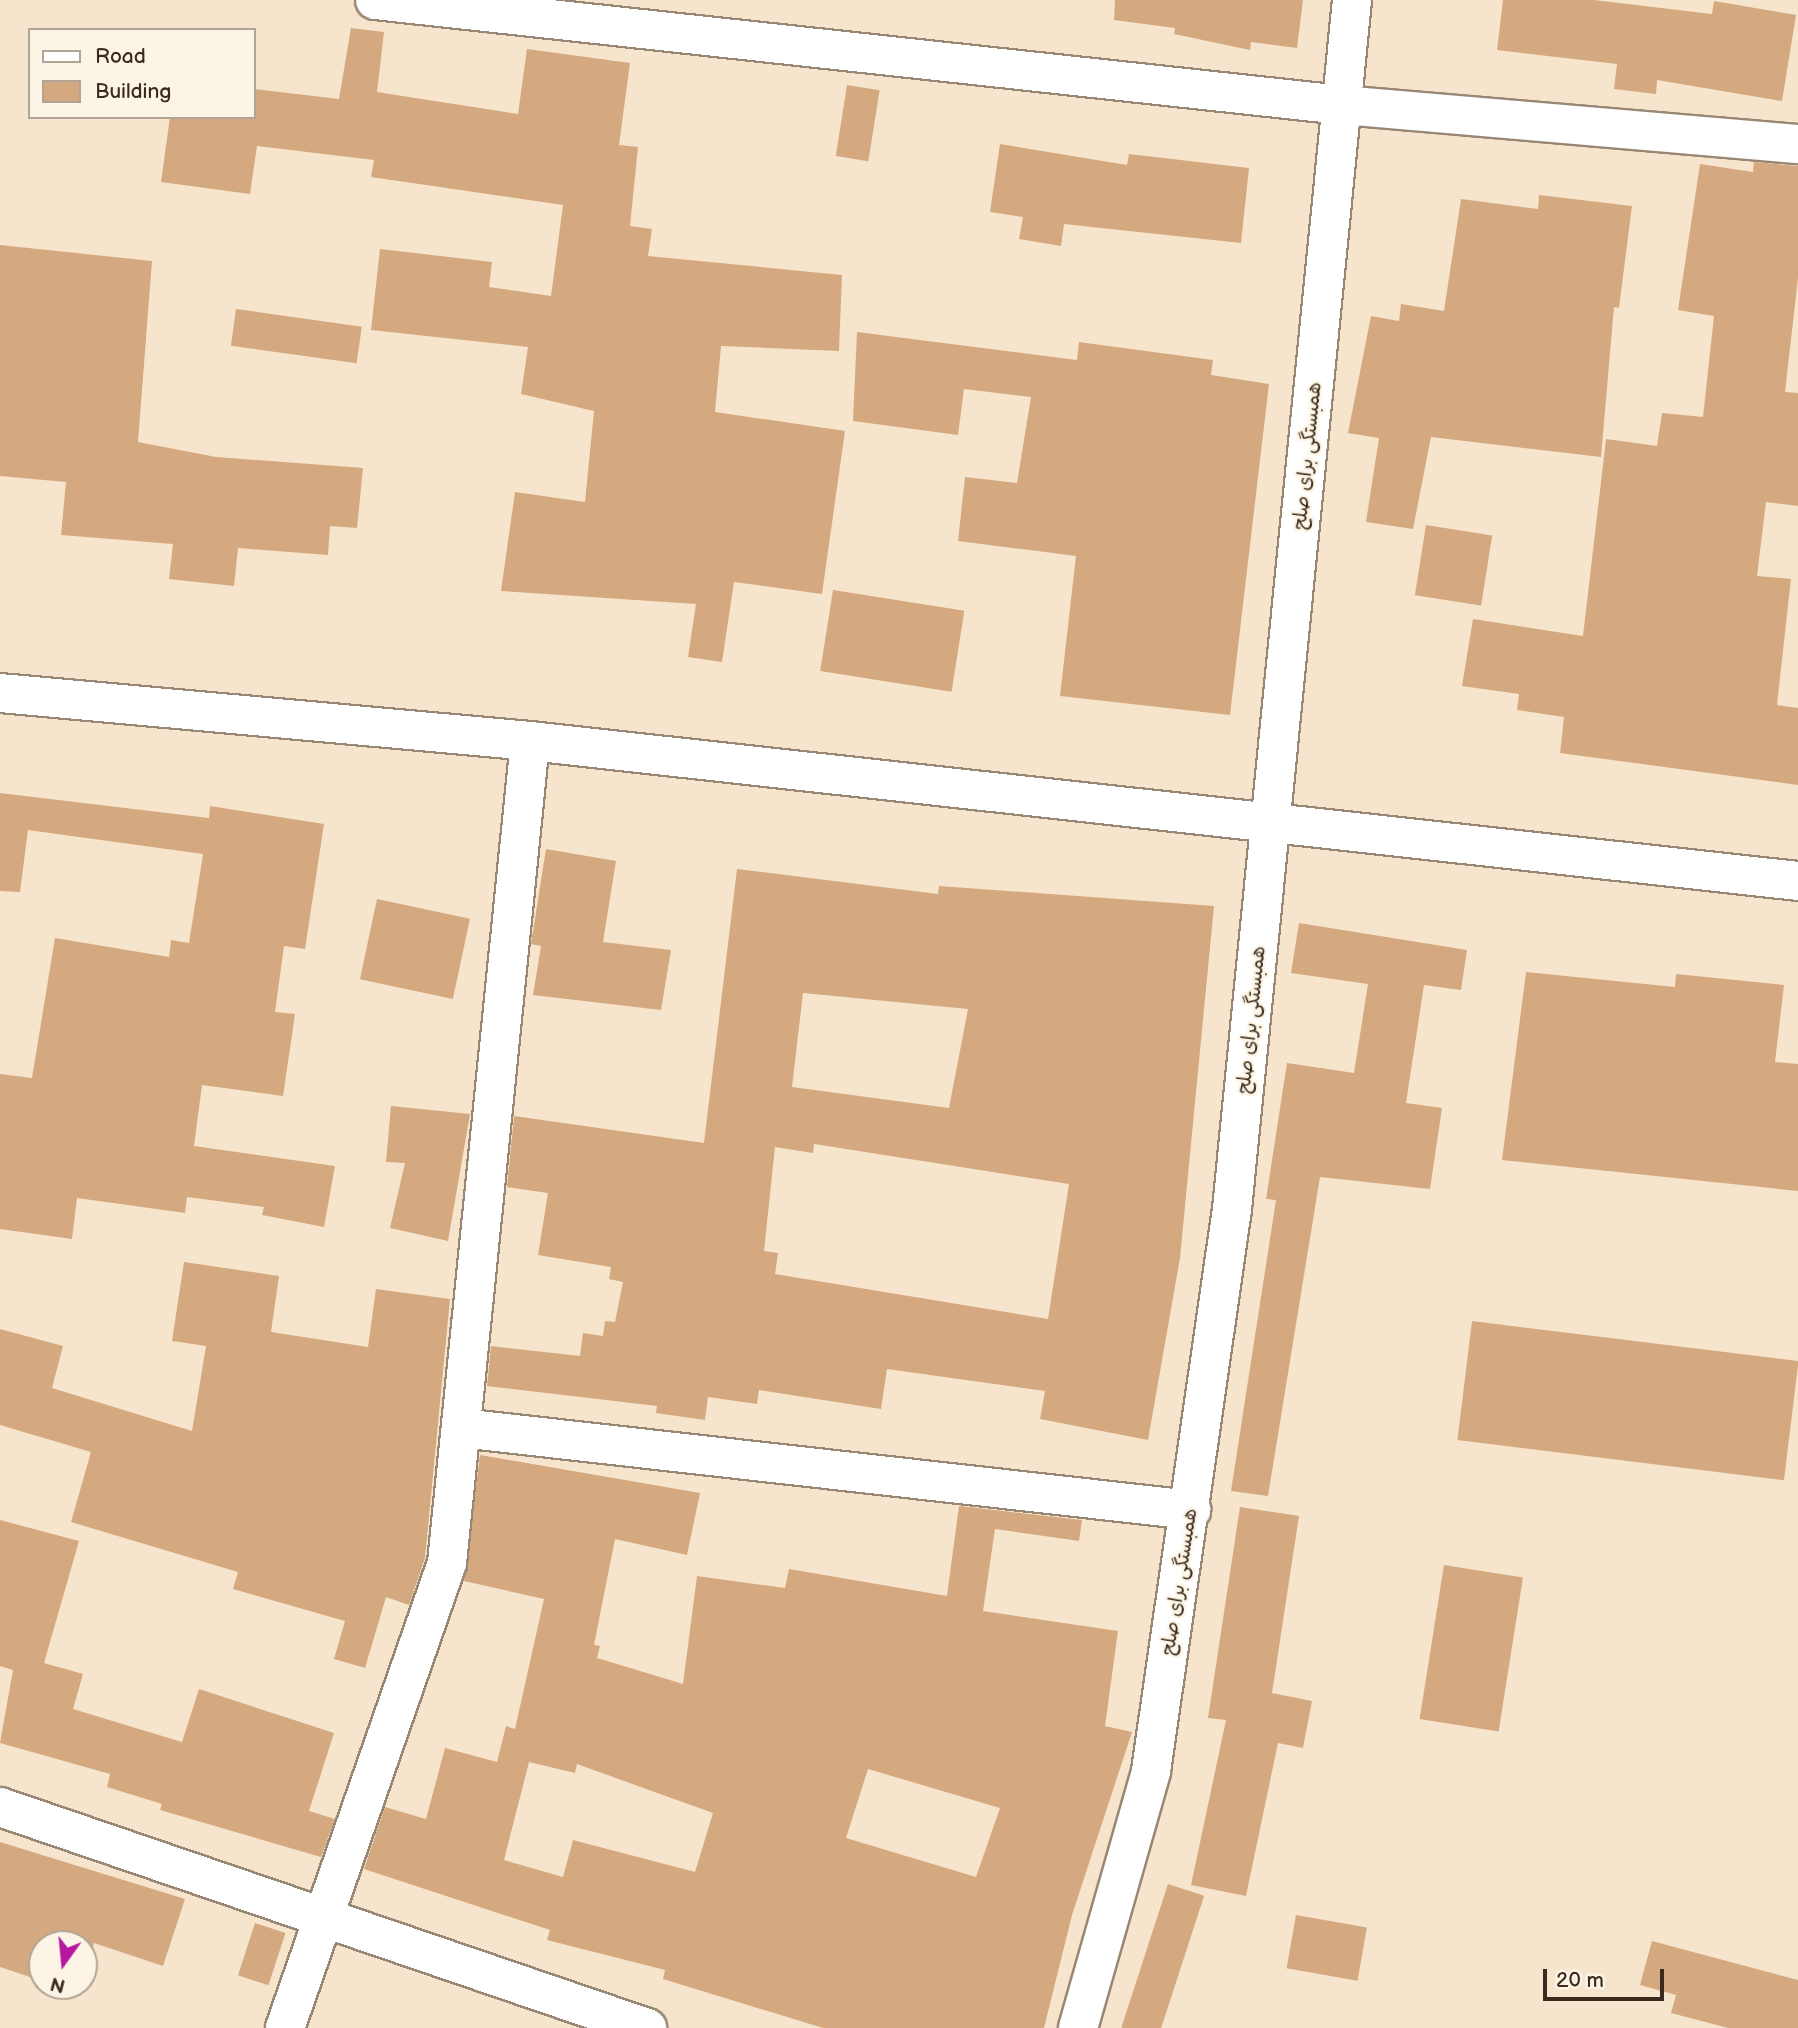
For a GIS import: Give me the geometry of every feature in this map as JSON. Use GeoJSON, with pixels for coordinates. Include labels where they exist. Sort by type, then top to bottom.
{"type":"FeatureCollection","features":[{"type":"Feature","properties":{"kind":"street"},"geometry":{"type":"LineString","coordinates":[[375,0],[1342,105],[1798,144]]}},
{"type":"Feature","properties":{"kind":"street","name":"همبستگی برای صلح"},"geometry":{"type":"LineString","coordinates":[[1079,2028],[1151,1771],[1233,1209],[1352,0]]}},
{"type":"Feature","properties":{"kind":"street"},"geometry":{"type":"LineString","coordinates":[[0,693],[530,741],[1272,819],[1798,881]]}},
{"type":"Feature","properties":{"kind":"street"},"geometry":{"type":"LineString","coordinates":[[285,2028],[447,1563],[530,741]]}},
{"type":"Feature","properties":{"kind":"street"},"geometry":{"type":"LineString","coordinates":[[461,1428],[1191,1510]]}},
{"type":"Feature","properties":{"kind":"street"},"geometry":{"type":"LineString","coordinates":[[0,1807],[647,2028]]}},
{"type":"Feature","properties":{"kind":"building"},"geometry":{"type":"Polygon","coordinates":[[[1115,0],[1303,0],[1297,48],[1251,42],[1250,50],[1174,34],[1175,28],[1114,20],[1115,0]]]}},
{"type":"Feature","properties":{"kind":"building"},"geometry":{"type":"Polygon","coordinates":[[[1503,0],[1594,0],[1712,14],[1714,1],[1796,15],[1782,101],[1657,80],[1656,94],[1614,89],[1617,64],[1497,50],[1503,0]]]}},
{"type":"Feature","properties":{"kind":"building"},"geometry":{"type":"Polygon","coordinates":[[[351,28],[384,32],[377,92],[518,114],[527,49],[630,63],[619,145],[638,147],[630,226],[652,229],[648,256],[842,275],[839,351],[721,346],[715,412],[845,431],[822,594],[734,582],[722,662],[688,657],[696,604],[501,591],[515,492],[585,502],[594,411],[521,394],[528,347],[371,330],[380,249],[492,262],[489,287],[551,296],[563,205],[371,177],[374,160],[257,146],[250,194],[161,182],[170,119],[256,119],[256,89],[339,99],[351,28]]]}},
{"type":"Feature","properties":{"kind":"building"},"geometry":{"type":"Polygon","coordinates":[[[847,85],[880,90],[868,161],[836,156],[847,85]]]}},
{"type":"Feature","properties":{"kind":"building"},"geometry":{"type":"Polygon","coordinates":[[[1000,144],[1127,165],[1129,154],[1249,168],[1241,243],[1064,224],[1061,246],[1019,239],[1023,217],[990,212],[1000,144]]]}},
{"type":"Feature","properties":{"kind":"building"},"geometry":{"type":"Polygon","coordinates":[[[1754,162],[1798,166],[1798,278],[1785,392],[1798,393],[1798,506],[1766,502],[1757,576],[1791,579],[1777,705],[1798,708],[1798,785],[1560,753],[1564,717],[1517,710],[1519,694],[1462,686],[1473,619],[1583,636],[1606,439],[1657,446],[1662,413],[1703,417],[1714,316],[1678,310],[1700,164],[1753,172],[1754,162]]]}},
{"type":"Feature","properties":{"kind":"building"},"geometry":{"type":"Polygon","coordinates":[[[1539,195],[1632,206],[1619,308],[1614,307],[1601,457],[1431,437],[1413,529],[1366,522],[1379,438],[1348,433],[1371,316],[1399,321],[1401,304],[1444,311],[1461,199],[1538,209],[1539,195]]]}},
{"type":"Feature","properties":{"kind":"building"},"geometry":{"type":"Polygon","coordinates":[[[0,245],[152,261],[138,442],[216,457],[363,468],[357,528],[330,526],[328,555],[238,548],[234,586],[169,579],[173,544],[61,535],[66,482],[0,476],[0,245]]]}},
{"type":"Feature","properties":{"kind":"building"},"geometry":{"type":"Polygon","coordinates":[[[236,309],[362,327],[357,363],[231,346],[236,309]]]}},
{"type":"Feature","properties":{"kind":"building"},"geometry":{"type":"Polygon","coordinates":[[[857,332],[1077,360],[1079,342],[1213,360],[1211,375],[1269,384],[1230,715],[1060,696],[1076,556],[958,541],[965,477],[1017,483],[1031,397],[964,389],[958,435],[853,421],[857,332]]]}},
{"type":"Feature","properties":{"kind":"building"},"geometry":{"type":"Polygon","coordinates":[[[1426,525],[1492,535],[1481,606],[1415,595],[1426,525]]]}},
{"type":"Feature","properties":{"kind":"building"},"geometry":{"type":"Polygon","coordinates":[[[833,590],[964,611],[952,692],[820,671],[833,590]]]}},
{"type":"Feature","properties":{"kind":"building"},"geometry":{"type":"Polygon","coordinates":[[[0,793],[209,818],[210,806],[324,824],[305,949],[284,946],[275,1012],[295,1014],[283,1096],[202,1085],[194,1146],[335,1166],[324,1227],[262,1215],[264,1207],[187,1197],[185,1213],[77,1198],[72,1239],[0,1229],[0,1074],[32,1078],[55,938],[169,957],[171,940],[189,943],[203,854],[28,830],[20,892],[0,891],[0,793]]]}},
{"type":"Feature","properties":{"kind":"building"},"geometry":{"type":"Polygon","coordinates":[[[546,849],[616,861],[603,942],[671,950],[661,1010],[533,995],[541,946],[531,944],[546,849]]]}},
{"type":"Feature","properties":{"kind":"building"},"geometry":{"type":"Polygon","coordinates":[[[737,869],[938,894],[939,886],[1214,906],[1180,1258],[1148,1440],[1040,1419],[1045,1391],[887,1369],[881,1409],[759,1390],[757,1404],[708,1397],[705,1420],[656,1413],[657,1406],[487,1386],[491,1346],[580,1356],[583,1333],[603,1336],[605,1321],[615,1322],[623,1282],[609,1279],[611,1267],[538,1255],[548,1193],[507,1187],[514,1116],[704,1143],[737,869]],[[803,993],[792,1087],[949,1108],[968,1009],[803,993]],[[814,1144],[813,1153],[775,1147],[764,1251],[778,1253],[775,1274],[1048,1319],[1069,1184],[814,1144]]]}},
{"type":"Feature","properties":{"kind":"building"},"geometry":{"type":"Polygon","coordinates":[[[377,899],[470,919],[453,999],[360,979],[377,899]]]}},
{"type":"Feature","properties":{"kind":"building"},"geometry":{"type":"Polygon","coordinates":[[[1299,923],[1467,950],[1461,990],[1424,985],[1406,1103],[1442,1108],[1430,1189],[1320,1177],[1268,1496],[1231,1491],[1276,1200],[1266,1199],[1287,1063],[1354,1073],[1368,984],[1291,973],[1299,923]]]}},
{"type":"Feature","properties":{"kind":"building"},"geometry":{"type":"Polygon","coordinates":[[[1526,972],[1675,987],[1676,974],[1784,985],[1775,1062],[1798,1064],[1798,1191],[1502,1160],[1526,972]]]}},
{"type":"Feature","properties":{"kind":"building"},"geometry":{"type":"Polygon","coordinates":[[[391,1106],[470,1114],[448,1241],[390,1228],[405,1163],[386,1162],[391,1106]]]}},
{"type":"Feature","properties":{"kind":"building"},"geometry":{"type":"Polygon","coordinates":[[[184,1262],[279,1276],[271,1332],[368,1347],[376,1289],[450,1299],[425,1558],[409,1605],[386,1597],[365,1668],[334,1659],[345,1621],[233,1589],[238,1572],[71,1522],[91,1452],[0,1425],[0,1329],[63,1346],[52,1388],[192,1431],[206,1346],[172,1341],[184,1262]]]}},
{"type":"Feature","properties":{"kind":"building"},"geometry":{"type":"Polygon","coordinates":[[[1472,1321],[1798,1361],[1784,1480],[1457,1440],[1472,1321]]]}},
{"type":"Feature","properties":{"kind":"building"},"geometry":{"type":"Polygon","coordinates":[[[480,1455],[700,1493],[687,1555],[615,1539],[594,1645],[600,1646],[597,1658],[683,1684],[697,1576],[785,1588],[789,1569],[947,1596],[959,1506],[1082,1520],[1079,1541],[995,1529],[983,1611],[1118,1631],[1105,1726],[1132,1732],[1072,1915],[1044,2028],[823,2028],[663,1979],[665,1970],[547,1940],[550,1930],[364,1869],[385,1807],[426,1819],[445,1748],[497,1762],[506,1726],[515,1729],[544,1599],[464,1581],[480,1455]],[[529,1762],[504,1860],[563,1877],[573,1840],[695,1872],[713,1813],[577,1764],[575,1773],[529,1762]],[[868,1769],[846,1838],[976,1877],[1000,1808],[868,1769]]]}},
{"type":"Feature","properties":{"kind":"building"},"geometry":{"type":"Polygon","coordinates":[[[1240,1507],[1299,1516],[1272,1693],[1312,1701],[1303,1748],[1278,1743],[1246,1896],[1191,1885],[1226,1720],[1208,1718],[1240,1507]]]}},
{"type":"Feature","properties":{"kind":"building"},"geometry":{"type":"Polygon","coordinates":[[[0,1520],[79,1541],[44,1663],[83,1674],[73,1709],[182,1742],[199,1689],[334,1733],[309,1811],[335,1819],[321,1857],[160,1810],[162,1804],[107,1787],[110,1774],[0,1743],[13,1670],[0,1666],[0,1520]]]}},
{"type":"Feature","properties":{"kind":"building"},"geometry":{"type":"Polygon","coordinates":[[[1444,1565],[1523,1578],[1499,1732],[1420,1719],[1444,1565]]]}},
{"type":"Feature","properties":{"kind":"building"},"geometry":{"type":"Polygon","coordinates":[[[0,1842],[185,1899],[163,1966],[98,1944],[98,1930],[28,1930],[28,1976],[0,1967],[0,1842]]]}},
{"type":"Feature","properties":{"kind":"building"},"geometry":{"type":"Polygon","coordinates":[[[1168,1884],[1204,1896],[1161,2028],[1121,2028],[1168,1884]]]}},
{"type":"Feature","properties":{"kind":"building"},"geometry":{"type":"Polygon","coordinates":[[[1296,1915],[1367,1928],[1358,1981],[1287,1968],[1296,1915]]]}},
{"type":"Feature","properties":{"kind":"building"},"geometry":{"type":"Polygon","coordinates":[[[255,1923],[285,1933],[268,1985],[238,1975],[255,1923]]]}},
{"type":"Feature","properties":{"kind":"building"},"geometry":{"type":"Polygon","coordinates":[[[1652,1941],[1798,1980],[1798,2028],[1728,2028],[1671,2013],[1676,1995],[1640,1985],[1652,1941]]]}}]}
